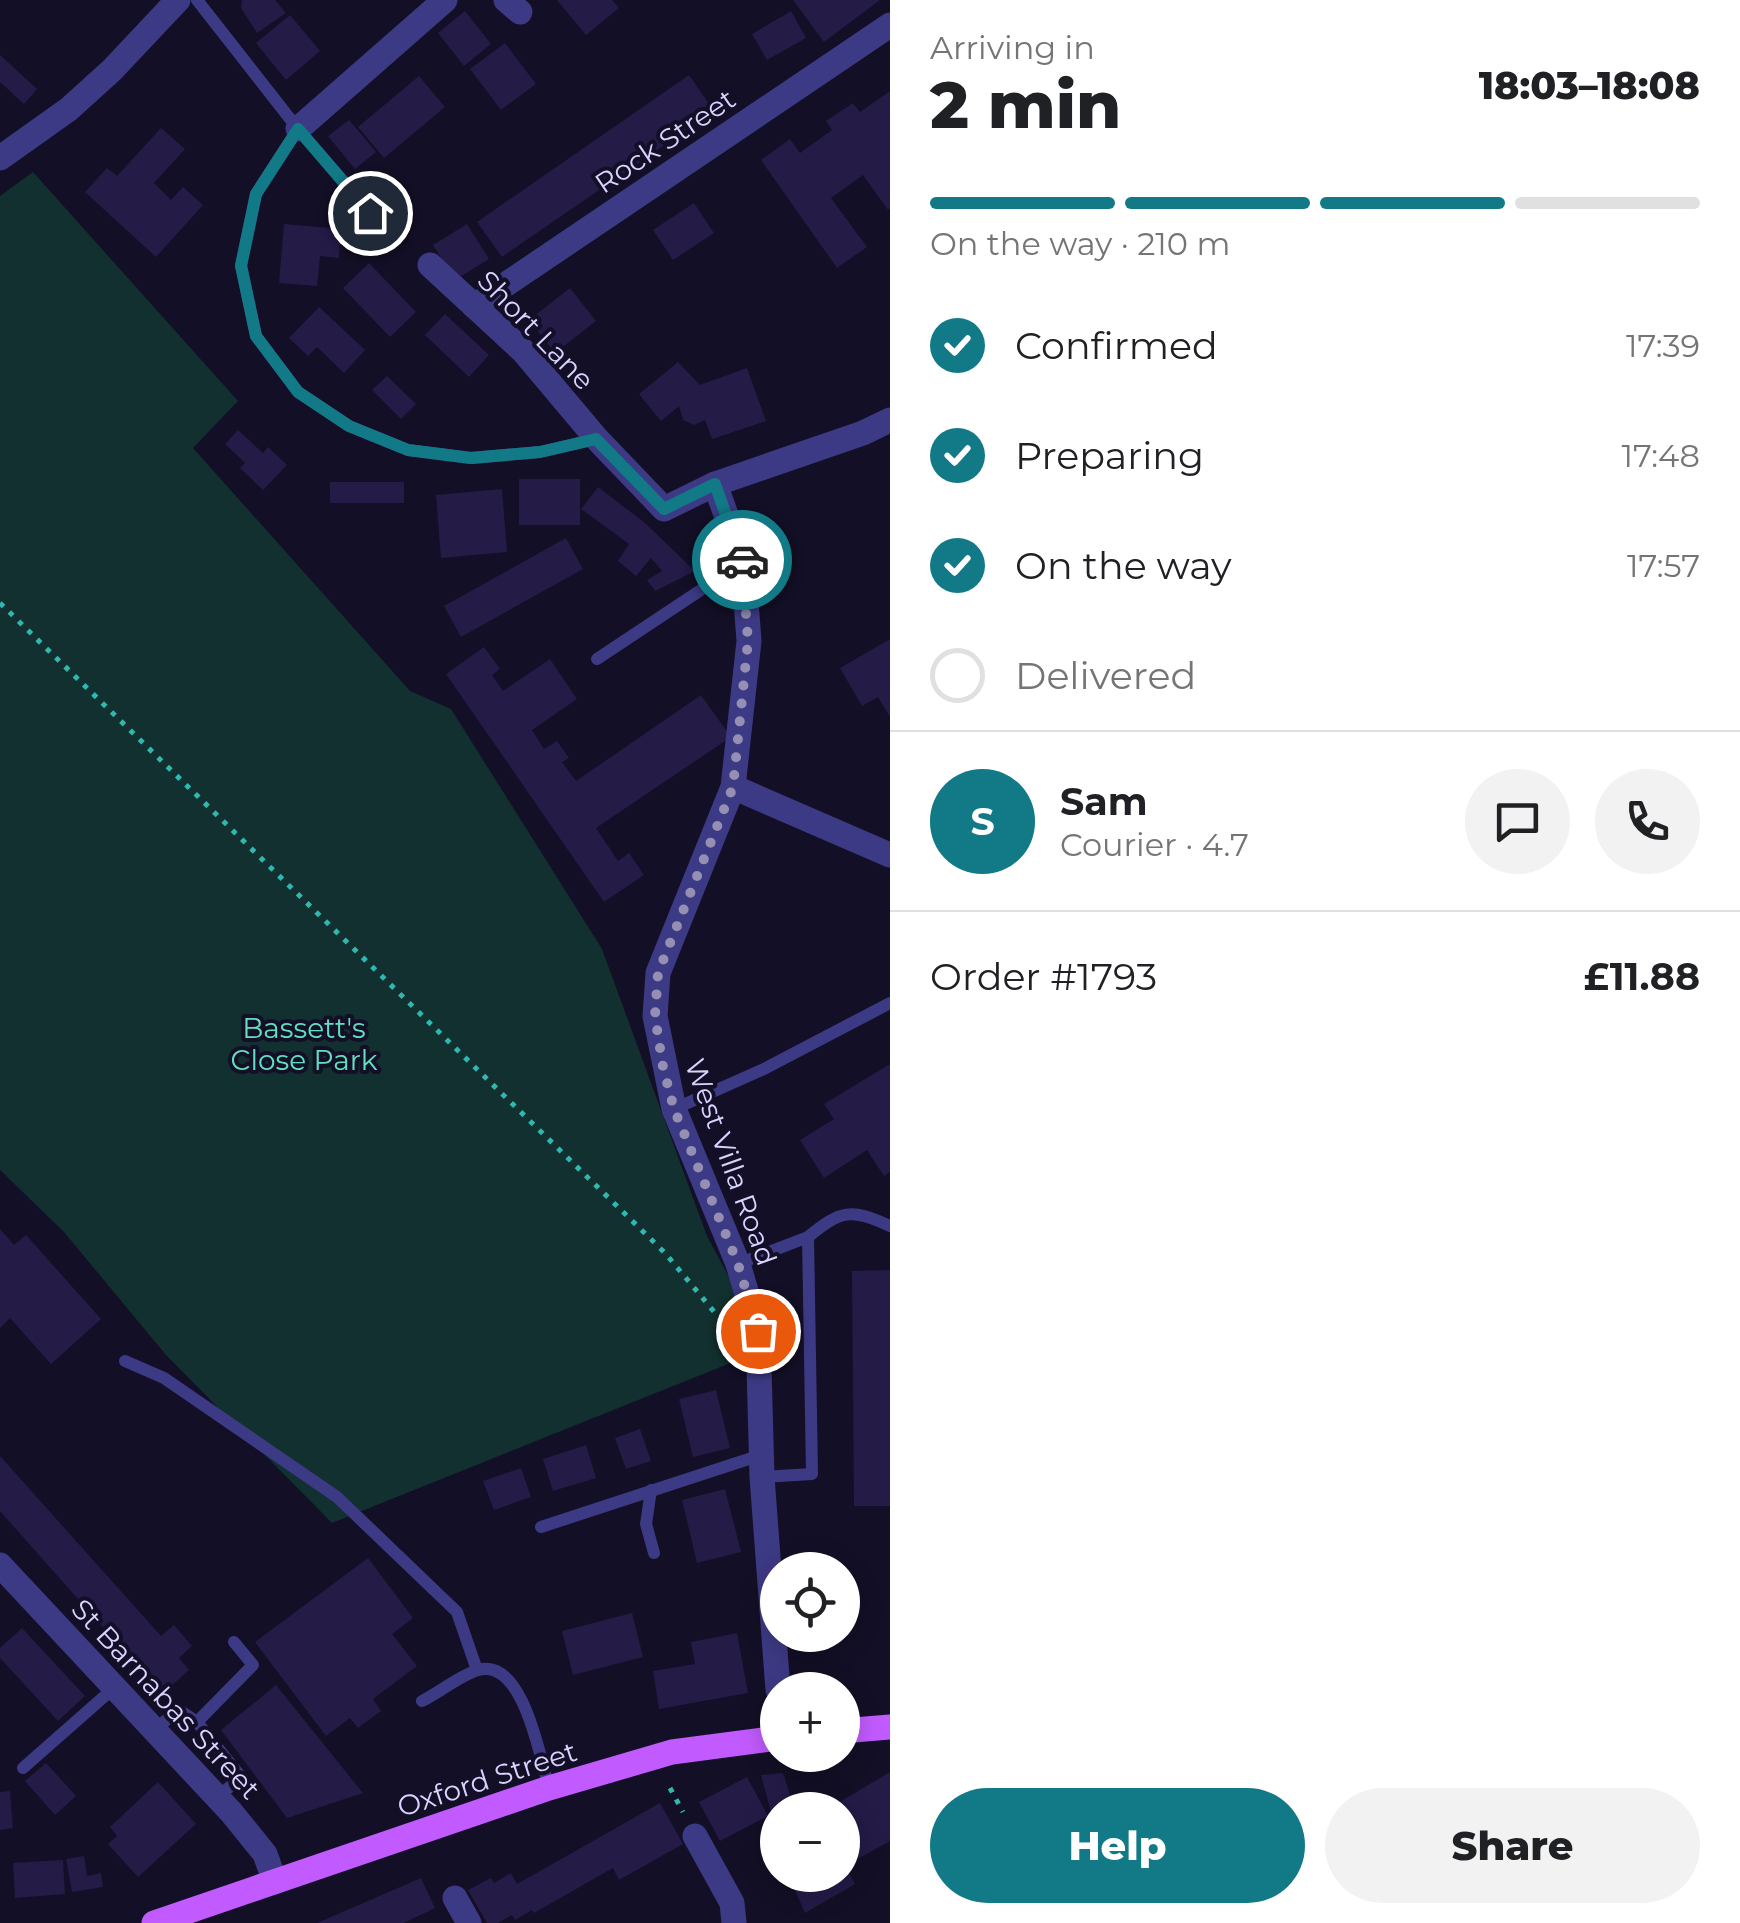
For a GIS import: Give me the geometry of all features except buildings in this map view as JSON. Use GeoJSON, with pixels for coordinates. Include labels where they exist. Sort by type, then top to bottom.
{"type":"FeatureCollection","features":[{"type":"Feature","properties":{"kind":"main road"},"geometry":{"type":"LineString","coordinates":[[860,1729],[890,1726]]}},
{"type":"Feature","properties":{"kind":"main road","name":"Oxford Street"},"geometry":{"type":"LineString","coordinates":[[157,1923],[550,1788],[672,1752],[760,1740]]}},
{"type":"Feature","properties":{"kind":"street"},"geometry":{"type":"LineString","coordinates":[[0,158],[69,109],[178,0]]}},
{"type":"Feature","properties":{"kind":"street"},"geometry":{"type":"LineString","coordinates":[[298,129],[445,0]]}},
{"type":"Feature","properties":{"kind":"street","name":"Rock Street"},"geometry":{"type":"LineString","coordinates":[[474,306],[890,24]]}},
{"type":"Feature","properties":{"kind":"street","name":"Short Lane"},"geometry":{"type":"LineString","coordinates":[[430,266],[523,351],[596,439],[664,509],[715,484]]}},
{"type":"Feature","properties":{"kind":"street"},"geometry":{"type":"LineString","coordinates":[[715,484],[864,434],[890,420]]}},
{"type":"Feature","properties":{"kind":"street","name":"West Villa Road"},"geometry":{"type":"LineString","coordinates":[[715,484],[742,562],[748,641],[733,787],[658,973],[655,1016],[674,1109],[738,1264],[758,1331],[761,1466],[777,1672]]}},
{"type":"Feature","properties":{"kind":"street"},"geometry":{"type":"LineString","coordinates":[[733,787],[890,855]]}},
{"type":"Feature","properties":{"kind":"street","name":"St Barnabas Street"},"geometry":{"type":"LineString","coordinates":[[0,1565],[218,1797],[265,1854],[276,1882]]}},
{"type":"Feature","properties":{"kind":"street"},"geometry":{"type":"LineString","coordinates":[[696,1836],[732,1903],[734,1923]]}},
{"type":"Feature","properties":{"kind":"street"},"geometry":{"type":"LineString","coordinates":[[455,1898],[469,1923]]}},
{"type":"Feature","properties":{"kind":"lane"},"geometry":{"type":"LineString","coordinates":[[197,0],[298,129],[395,241]]}},
{"type":"Feature","properties":{"kind":"lane"},"geometry":{"type":"LineString","coordinates":[[298,129],[256,194],[241,266],[256,336],[298,392],[349,426],[408,450],[471,458],[540,452],[596,439]]}},
{"type":"Feature","properties":{"kind":"lane"},"geometry":{"type":"LineString","coordinates":[[596,659],[742,562]]}},
{"type":"Feature","properties":{"kind":"lane"},"geometry":{"type":"LineString","coordinates":[[674,1109],[764,1069],[890,1003]]}},
{"type":"Feature","properties":{"kind":"lane"},"geometry":{"type":"LineString","coordinates":[[738,1264],[808,1237],[831,1218],[852,1211],[890,1226]]}},
{"type":"Feature","properties":{"kind":"lane"},"geometry":{"type":"LineString","coordinates":[[541,1527],[651,1490],[761,1466],[812,1474],[808,1237]]}},
{"type":"Feature","properties":{"kind":"lane"},"geometry":{"type":"LineString","coordinates":[[125,1361],[164,1378],[337,1497],[457,1612],[477,1670]]}},
{"type":"Feature","properties":{"kind":"lane"},"geometry":{"type":"LineString","coordinates":[[651,1490],[646,1524],[654,1553]]}},
{"type":"Feature","properties":{"kind":"lane"},"geometry":{"type":"LineString","coordinates":[[197,1722],[253,1665],[234,1642]]}},
{"type":"Feature","properties":{"kind":"lane"},"geometry":{"type":"LineString","coordinates":[[422,1702],[477,1670],[494,1668],[510,1677],[520,1693],[550,1788]]}},
{"type":"Feature","properties":{"kind":"lane"},"geometry":{"type":"LineString","coordinates":[[23,1768],[115,1686]]}},
{"type":"Feature","properties":{"kind":"lane"},"geometry":{"type":"LineString","coordinates":[[155,1729],[179,1710],[197,1722],[242,1777],[218,1797]]}},
{"type":"Feature","properties":{"kind":"path"},"geometry":{"type":"LineString","coordinates":[[0,603],[665,1253],[728,1328],[758,1331]]}},
{"type":"Feature","properties":{"kind":"green space","name":"Bassett's Close Park"},"geometry":{"type":"Polygon","coordinates":[[[33,172],[238,401],[193,448],[410,691],[451,709],[602,949],[707,1236],[758,1331],[738,1360],[332,1523],[166,1355],[64,1232],[0,1170],[0,196],[33,172]]]}},
{"type":"Feature","properties":{"kind":"way so far"},"geometry":{"type":"LineString","coordinates":[[742,560],[748,641],[733,787],[658,973],[655,1016],[674,1109],[738,1264],[758,1331]]}},
{"type":"Feature","properties":{"kind":"route"},"geometry":{"type":"LineString","coordinates":[[370,213],[298,129],[256,194],[241,266],[256,336],[298,392],[349,426],[408,450],[471,458],[540,452],[596,439],[664,509],[715,484],[742,560]]}}]}
